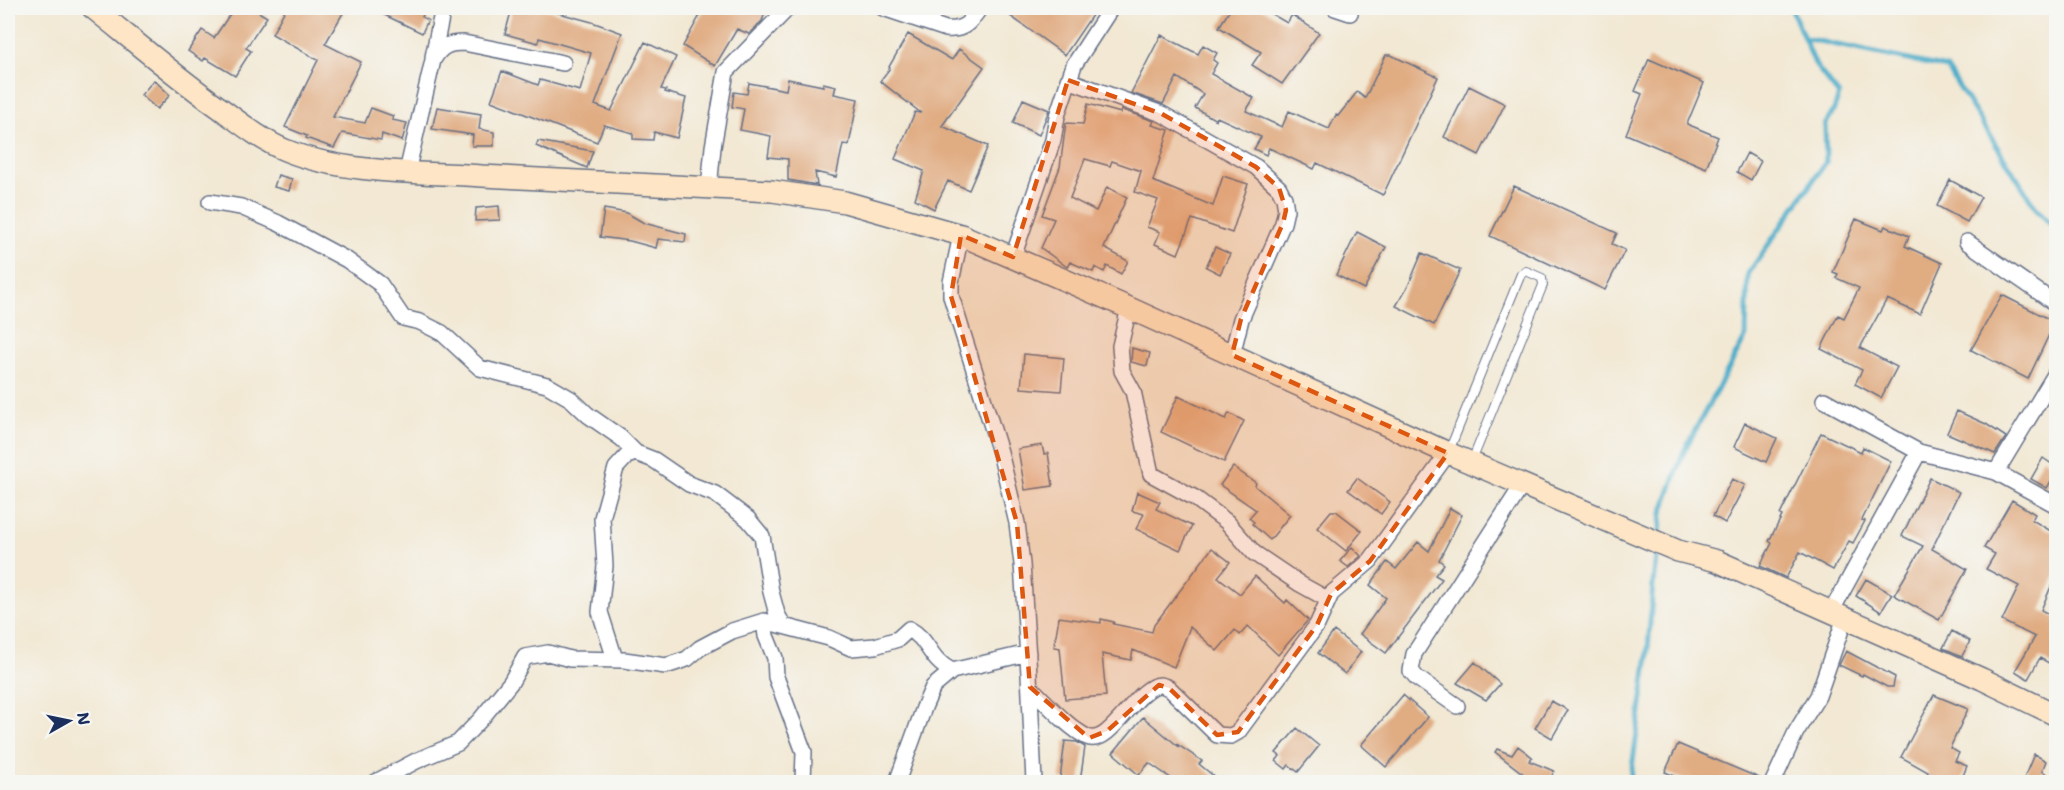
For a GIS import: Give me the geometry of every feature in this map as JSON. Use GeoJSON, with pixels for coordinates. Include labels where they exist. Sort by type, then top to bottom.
{"type":"FeatureCollection","features":[{"type":"Feature","properties":{"kind":"main road"},"geometry":{"type":"LineString","coordinates":[[93,8],[183,82],[258,135],[284,150],[307,158],[340,165],[407,172],[772,191],[845,202],[961,235],[1130,308],[1448,453],[1678,551],[1717,561],[1982,679],[2056,715]]}},
{"type":"Feature","properties":{"kind":"street"},"geometry":{"type":"LineString","coordinates":[[407,172],[443,8]]}},
{"type":"Feature","properties":{"kind":"street"},"geometry":{"type":"LineString","coordinates":[[709,188],[713,147],[726,72],[791,8]]}},
{"type":"Feature","properties":{"kind":"street"},"geometry":{"type":"LineString","coordinates":[[882,8],[955,30],[969,23],[980,8]]}},
{"type":"Feature","properties":{"kind":"street"},"geometry":{"type":"LineString","coordinates":[[1013,257],[1053,140],[1057,116],[1068,80],[1074,65],[1111,8]]}},
{"type":"Feature","properties":{"kind":"street"},"geometry":{"type":"LineString","coordinates":[[1335,8],[1350,13]]}},
{"type":"Feature","properties":{"kind":"street"},"geometry":{"type":"LineString","coordinates":[[433,60],[438,50],[449,43],[464,43],[563,63]]}},
{"type":"Feature","properties":{"kind":"street"},"geometry":{"type":"LineString","coordinates":[[1068,80],[1162,114],[1256,168],[1279,188],[1286,210],[1283,223],[1241,319],[1232,355]]}},
{"type":"Feature","properties":{"kind":"street"},"geometry":{"type":"LineString","coordinates":[[210,202],[241,207],[278,223],[347,260],[380,284],[403,318],[420,322],[442,333],[480,368],[547,385],[571,399],[588,415],[621,438],[636,453],[654,460],[689,484],[716,494],[748,519],[762,536],[771,592],[783,626]]}},
{"type":"Feature","properties":{"kind":"street"},"geometry":{"type":"LineString","coordinates":[[961,235],[951,282],[951,296],[1000,452],[1017,523],[1028,652],[1034,783]]}},
{"type":"Feature","properties":{"kind":"street"},"geometry":{"type":"LineString","coordinates":[[1967,242],[2056,304]]}},
{"type":"Feature","properties":{"kind":"street"},"geometry":{"type":"LineString","coordinates":[[1130,308],[1120,346],[1122,371],[1133,391],[1151,474],[1195,498],[1227,522],[1254,554],[1327,599]]}},
{"type":"Feature","properties":{"kind":"street"},"geometry":{"type":"LineString","coordinates":[[1996,472],[2056,373]]}},
{"type":"Feature","properties":{"kind":"street"},"geometry":{"type":"LineString","coordinates":[[1824,400],[1919,452],[1996,472],[2056,505]]}},
{"type":"Feature","properties":{"kind":"street"},"geometry":{"type":"LineString","coordinates":[[1773,783],[1796,732],[1818,696],[1838,615],[1919,452]]}},
{"type":"Feature","properties":{"kind":"street"},"geometry":{"type":"LineString","coordinates":[[615,659],[600,612],[605,566],[602,518],[616,468],[627,456],[636,453]]}},
{"type":"Feature","properties":{"kind":"street"},"geometry":{"type":"LineString","coordinates":[[1030,687],[1089,738],[1098,738],[1150,689],[1159,685],[1169,688],[1217,735],[1231,736],[1238,732],[1317,625],[1327,599],[1370,561],[1448,453]]}},
{"type":"Feature","properties":{"kind":"street"},"geometry":{"type":"LineString","coordinates":[[1457,706],[1417,678],[1411,670],[1411,662],[1448,599],[1523,484]]}},
{"type":"Feature","properties":{"kind":"street"},"geometry":{"type":"LineString","coordinates":[[376,783],[416,761],[458,743],[482,719],[511,682],[525,657],[548,653],[570,659],[615,659],[666,666],[687,659],[700,648],[732,631],[764,621],[829,638],[851,648],[875,646],[898,639],[909,629],[920,635],[931,655],[941,665],[952,671]]}},
{"type":"Feature","properties":{"kind":"street"},"geometry":{"type":"LineString","coordinates":[[764,621],[766,636],[775,658],[776,677],[804,752],[803,783]]}},
{"type":"Feature","properties":{"kind":"street"},"geometry":{"type":"LineString","coordinates":[[897,783],[933,687],[952,671],[1028,652]]}},
{"type":"Feature","properties":{"kind":"lane"},"geometry":{"type":"LineString","coordinates":[[1448,453],[1521,274],[1526,272],[1542,278],[1543,285],[1472,462]]}},
{"type":"Feature","properties":{"kind":"highlighted area"},"geometry":{"type":"Polygon","coordinates":[[[1068,80],[1162,114],[1256,167],[1279,188],[1286,210],[1283,223],[1241,319],[1232,355],[1448,453],[1370,561],[1331,594],[1317,625],[1238,732],[1217,735],[1169,688],[1159,685],[1107,731],[1089,738],[1030,687],[1017,523],[951,296],[961,235],[1013,257],[1068,80]]]}},
{"type":"Feature","properties":{"kind":"building"},"geometry":{"type":"Polygon","coordinates":[[[234,8],[252,8],[267,17],[246,48],[251,51],[235,76],[205,58],[203,61],[188,51],[202,30],[214,38],[234,8]]]}},
{"type":"Feature","properties":{"kind":"building"},"geometry":{"type":"Polygon","coordinates":[[[286,8],[346,8],[325,44],[361,62],[333,117],[365,123],[371,108],[393,116],[392,120],[407,123],[402,141],[382,134],[381,140],[342,133],[334,148],[306,138],[307,136],[285,127],[318,60],[272,34],[286,8]]]}},
{"type":"Feature","properties":{"kind":"building"},"geometry":{"type":"Polygon","coordinates":[[[370,8],[426,8],[422,17],[428,20],[422,33],[370,8]]]}},
{"type":"Feature","properties":{"kind":"building"},"geometry":{"type":"Polygon","coordinates":[[[512,8],[540,8],[622,33],[595,105],[611,111],[645,42],[676,57],[661,89],[686,98],[677,138],[654,132],[653,140],[633,139],[633,133],[604,125],[597,142],[491,101],[502,71],[538,85],[540,80],[580,91],[591,53],[539,38],[538,43],[505,34],[512,8]]]}},
{"type":"Feature","properties":{"kind":"building"},"geometry":{"type":"Polygon","coordinates":[[[704,8],[767,8],[762,21],[749,34],[737,29],[715,66],[683,46],[704,8]]]}},
{"type":"Feature","properties":{"kind":"building"},"geometry":{"type":"Polygon","coordinates":[[[999,8],[1097,8],[1065,55],[999,8]]]}},
{"type":"Feature","properties":{"kind":"building"},"geometry":{"type":"Polygon","coordinates":[[[1231,8],[1261,8],[1287,23],[1292,15],[1319,33],[1282,84],[1252,65],[1261,52],[1219,27],[1231,8]]]}},
{"type":"Feature","properties":{"kind":"building"},"geometry":{"type":"Polygon","coordinates":[[[908,34],[952,60],[959,49],[984,67],[942,126],[988,146],[969,190],[948,181],[934,209],[915,199],[924,171],[895,159],[915,112],[921,113],[880,81],[890,68],[908,34]]]}},
{"type":"Feature","properties":{"kind":"building"},"geometry":{"type":"Polygon","coordinates":[[[1161,35],[1198,54],[1203,45],[1217,53],[1213,60],[1217,63],[1211,74],[1254,98],[1246,111],[1282,127],[1289,111],[1329,129],[1336,115],[1338,116],[1357,92],[1365,98],[1386,55],[1391,55],[1438,77],[1383,195],[1317,163],[1314,169],[1269,148],[1266,155],[1254,149],[1261,137],[1217,117],[1216,120],[1195,108],[1203,94],[1177,77],[1163,104],[1131,93],[1161,35]]]}},
{"type":"Feature","properties":{"kind":"building"},"geometry":{"type":"Polygon","coordinates":[[[1649,59],[1704,83],[1687,124],[1718,137],[1706,168],[1626,134],[1642,94],[1635,91],[1649,59]]]}},
{"type":"Feature","properties":{"kind":"building"},"geometry":{"type":"Polygon","coordinates":[[[788,79],[823,86],[823,83],[836,86],[834,94],[858,99],[849,145],[843,144],[836,177],[815,172],[817,185],[788,180],[788,159],[768,157],[771,136],[740,130],[744,109],[732,107],[734,92],[747,94],[749,83],[786,90],[788,79]]]}},
{"type":"Feature","properties":{"kind":"building"},"geometry":{"type":"Polygon","coordinates":[[[154,80],[170,95],[157,109],[141,95],[154,80]]]}},
{"type":"Feature","properties":{"kind":"building"},"geometry":{"type":"Polygon","coordinates":[[[1469,86],[1505,104],[1479,155],[1444,137],[1469,86]]]}},
{"type":"Feature","properties":{"kind":"building"},"geometry":{"type":"Polygon","coordinates":[[[1023,99],[1049,110],[1039,135],[1013,123],[1023,99]]]}},
{"type":"Feature","properties":{"kind":"building"},"geometry":{"type":"Polygon","coordinates":[[[1088,104],[1121,113],[1122,110],[1154,121],[1152,125],[1169,130],[1153,181],[1213,206],[1223,176],[1248,184],[1232,233],[1192,219],[1178,254],[1155,244],[1160,232],[1147,227],[1158,200],[1135,192],[1141,171],[1112,161],[1110,166],[1085,159],[1070,198],[1096,211],[1107,187],[1127,197],[1104,248],[1128,261],[1121,274],[1107,266],[1104,272],[1095,267],[1093,272],[1070,262],[1067,267],[1041,248],[1054,219],[1042,215],[1060,167],[1066,123],[1083,124],[1088,104]]]}},
{"type":"Feature","properties":{"kind":"building"},"geometry":{"type":"Polygon","coordinates":[[[437,107],[481,114],[479,129],[494,132],[494,146],[472,146],[473,135],[432,129],[437,107]]]}},
{"type":"Feature","properties":{"kind":"building"},"geometry":{"type":"Polygon","coordinates":[[[538,141],[593,151],[587,168],[536,146],[538,141]]]}},
{"type":"Feature","properties":{"kind":"building"},"geometry":{"type":"Polygon","coordinates":[[[1747,153],[1761,161],[1751,180],[1737,172],[1747,153]]]}},
{"type":"Feature","properties":{"kind":"building"},"geometry":{"type":"Polygon","coordinates":[[[278,175],[292,179],[289,191],[274,187],[278,175]]]}},
{"type":"Feature","properties":{"kind":"building"},"geometry":{"type":"Polygon","coordinates":[[[1950,180],[1981,197],[1967,222],[1937,206],[1950,180]]]}},
{"type":"Feature","properties":{"kind":"building"},"geometry":{"type":"Polygon","coordinates":[[[1514,186],[1617,233],[1612,244],[1625,250],[1605,290],[1490,236],[1514,186]]]}},
{"type":"Feature","properties":{"kind":"building"},"geometry":{"type":"Polygon","coordinates":[[[499,206],[500,220],[475,221],[476,208],[499,206]]]}},
{"type":"Feature","properties":{"kind":"building"},"geometry":{"type":"Polygon","coordinates":[[[604,209],[627,213],[644,223],[686,234],[685,242],[658,239],[656,248],[630,241],[600,237],[604,209]]]}},
{"type":"Feature","properties":{"kind":"building"},"geometry":{"type":"Polygon","coordinates":[[[1856,219],[1883,230],[1885,226],[1909,236],[1905,246],[1942,263],[1920,314],[1887,299],[1860,348],[1897,367],[1881,398],[1855,384],[1862,370],[1821,349],[1838,315],[1844,318],[1859,288],[1836,278],[1838,274],[1833,272],[1856,219]]]}},
{"type":"Feature","properties":{"kind":"building"},"geometry":{"type":"Polygon","coordinates":[[[1357,232],[1386,247],[1364,289],[1336,275],[1357,232]]]}},
{"type":"Feature","properties":{"kind":"building"},"geometry":{"type":"Polygon","coordinates":[[[1215,247],[1230,254],[1220,274],[1206,267],[1215,247]]]}},
{"type":"Feature","properties":{"kind":"building"},"geometry":{"type":"Polygon","coordinates":[[[1422,253],[1460,270],[1434,325],[1396,306],[1408,286],[1422,253]]]}},
{"type":"Feature","properties":{"kind":"building"},"geometry":{"type":"Polygon","coordinates":[[[2002,295],[2055,322],[2028,379],[1971,350],[2002,295]]]}},
{"type":"Feature","properties":{"kind":"building"},"geometry":{"type":"Polygon","coordinates":[[[1132,348],[1150,353],[1147,366],[1131,362],[1132,348]]]}},
{"type":"Feature","properties":{"kind":"building"},"geometry":{"type":"Polygon","coordinates":[[[1024,354],[1064,358],[1061,391],[1021,388],[1024,354]]]}},
{"type":"Feature","properties":{"kind":"building"},"geometry":{"type":"Polygon","coordinates":[[[1178,396],[1226,419],[1229,413],[1244,421],[1224,462],[1161,432],[1178,396]]]}},
{"type":"Feature","properties":{"kind":"building"},"geometry":{"type":"Polygon","coordinates":[[[1957,411],[1986,424],[2006,437],[1995,454],[1947,433],[1957,411]]]}},
{"type":"Feature","properties":{"kind":"building"},"geometry":{"type":"Polygon","coordinates":[[[1745,423],[1777,438],[1766,462],[1734,447],[1745,423]]]}},
{"type":"Feature","properties":{"kind":"building"},"geometry":{"type":"Polygon","coordinates":[[[1821,433],[1861,452],[1863,447],[1891,461],[1862,520],[1865,521],[1853,543],[1849,541],[1833,570],[1800,552],[1786,578],[1760,566],[1772,543],[1769,541],[1782,516],[1780,515],[1821,433]]]}},
{"type":"Feature","properties":{"kind":"building"},"geometry":{"type":"Polygon","coordinates":[[[1042,445],[1044,454],[1048,453],[1053,486],[1025,490],[1018,449],[1042,445]]]}},
{"type":"Feature","properties":{"kind":"building"},"geometry":{"type":"Polygon","coordinates":[[[2043,458],[2056,467],[2056,472],[2047,488],[2031,479],[2043,458]]]}},
{"type":"Feature","properties":{"kind":"building"},"geometry":{"type":"Polygon","coordinates":[[[1233,467],[1256,483],[1255,486],[1290,515],[1270,540],[1252,524],[1254,522],[1249,518],[1256,510],[1220,485],[1233,467]]]}},
{"type":"Feature","properties":{"kind":"building"},"geometry":{"type":"Polygon","coordinates":[[[1357,478],[1390,502],[1381,514],[1348,490],[1357,478]]]}},
{"type":"Feature","properties":{"kind":"building"},"geometry":{"type":"Polygon","coordinates":[[[1930,478],[1959,492],[1932,549],[1967,569],[1939,620],[1894,595],[1923,546],[1902,536],[1930,478]]]}},
{"type":"Feature","properties":{"kind":"building"},"geometry":{"type":"Polygon","coordinates":[[[1732,479],[1745,485],[1725,523],[1713,516],[1732,479]]]}},
{"type":"Feature","properties":{"kind":"building"},"geometry":{"type":"Polygon","coordinates":[[[1137,492],[1160,502],[1156,509],[1192,526],[1180,550],[1136,529],[1144,514],[1132,511],[1137,492]]]}},
{"type":"Feature","properties":{"kind":"building"},"geometry":{"type":"Polygon","coordinates":[[[2012,500],[2035,514],[2032,520],[2056,534],[2056,575],[2041,610],[2056,618],[2056,667],[2040,658],[2028,679],[2015,671],[2035,637],[2002,621],[2019,586],[1986,569],[1995,554],[1984,548],[2012,500]]]}},
{"type":"Feature","properties":{"kind":"building"},"geometry":{"type":"Polygon","coordinates":[[[1450,508],[1462,515],[1439,560],[1444,564],[1435,575],[1442,579],[1386,653],[1360,634],[1386,598],[1370,585],[1387,562],[1396,569],[1418,542],[1429,551],[1450,508]]]}},
{"type":"Feature","properties":{"kind":"building"},"geometry":{"type":"Polygon","coordinates":[[[1331,511],[1336,511],[1362,531],[1346,551],[1317,528],[1331,511]]]}},
{"type":"Feature","properties":{"kind":"building"},"geometry":{"type":"Polygon","coordinates":[[[1352,547],[1361,556],[1348,567],[1340,561],[1352,547]]]}},
{"type":"Feature","properties":{"kind":"building"},"geometry":{"type":"Polygon","coordinates":[[[1212,548],[1230,562],[1218,577],[1240,594],[1255,576],[1285,603],[1287,600],[1308,620],[1278,655],[1248,626],[1240,635],[1235,630],[1217,651],[1190,627],[1174,667],[1133,650],[1131,660],[1102,654],[1106,696],[1065,699],[1060,648],[1054,647],[1059,617],[1101,623],[1101,619],[1114,622],[1113,624],[1152,632],[1154,625],[1212,548]]]}},
{"type":"Feature","properties":{"kind":"building"},"geometry":{"type":"Polygon","coordinates":[[[1866,579],[1892,594],[1881,612],[1856,596],[1866,579]]]}},
{"type":"Feature","properties":{"kind":"building"},"geometry":{"type":"Polygon","coordinates":[[[1334,631],[1361,652],[1345,674],[1318,653],[1334,631]]]}},
{"type":"Feature","properties":{"kind":"building"},"geometry":{"type":"Polygon","coordinates":[[[1952,631],[1970,641],[1962,656],[1943,648],[1952,631]]]}},
{"type":"Feature","properties":{"kind":"building"},"geometry":{"type":"Polygon","coordinates":[[[1846,651],[1895,677],[1893,687],[1887,687],[1863,674],[1862,676],[1839,665],[1846,651]]]}},
{"type":"Feature","properties":{"kind":"building"},"geometry":{"type":"Polygon","coordinates":[[[1475,662],[1500,684],[1486,700],[1457,683],[1475,662]]]}},
{"type":"Feature","properties":{"kind":"building"},"geometry":{"type":"Polygon","coordinates":[[[1403,695],[1428,717],[1386,767],[1361,745],[1403,695]]]}},
{"type":"Feature","properties":{"kind":"building"},"geometry":{"type":"Polygon","coordinates":[[[1934,695],[1968,709],[1950,748],[1959,753],[1955,761],[1967,766],[1960,783],[1924,783],[1928,772],[1901,757],[1934,695]]]}},
{"type":"Feature","properties":{"kind":"building"},"geometry":{"type":"Polygon","coordinates":[[[1551,701],[1568,710],[1552,738],[1535,728],[1551,701]]]}},
{"type":"Feature","properties":{"kind":"building"},"geometry":{"type":"Polygon","coordinates":[[[1143,717],[1178,746],[1202,761],[1199,764],[1222,783],[1178,783],[1149,763],[1139,775],[1113,753],[1143,717]]]}},
{"type":"Feature","properties":{"kind":"building"},"geometry":{"type":"Polygon","coordinates":[[[1297,728],[1319,746],[1298,772],[1289,765],[1286,769],[1276,761],[1280,756],[1276,753],[1297,728]]]}},
{"type":"Feature","properties":{"kind":"building"},"geometry":{"type":"Polygon","coordinates":[[[1065,741],[1077,742],[1085,747],[1080,782],[1060,779],[1065,741]]]}},
{"type":"Feature","properties":{"kind":"building"},"geometry":{"type":"Polygon","coordinates":[[[1678,744],[1764,780],[1763,783],[1698,783],[1665,772],[1678,744]]]}},
{"type":"Feature","properties":{"kind":"building"},"geometry":{"type":"Polygon","coordinates":[[[1518,746],[1532,757],[1529,761],[1554,771],[1549,783],[1525,775],[1495,752],[1497,749],[1512,755],[1518,746]]]}},
{"type":"Feature","properties":{"kind":"building"},"geometry":{"type":"Polygon","coordinates":[[[2034,754],[2046,761],[2042,771],[2056,780],[2056,783],[2022,783],[2034,754]]]}},
{"type":"Feature","properties":{"kind":"waterway"},"geometry":{"type":"LineString","coordinates":[[1659,539],[1662,513],[1684,451],[1746,336],[1748,274],[1826,162],[1825,125],[1839,95],[1816,66],[1791,8]]}},
{"type":"Feature","properties":{"kind":"waterway"},"geometry":{"type":"LineString","coordinates":[[1804,38],[1947,68],[2036,208],[2056,230]]}},
{"type":"Feature","properties":{"kind":"waterway"},"geometry":{"type":"LineString","coordinates":[[1630,782],[1647,663],[1657,548]]}}]}
